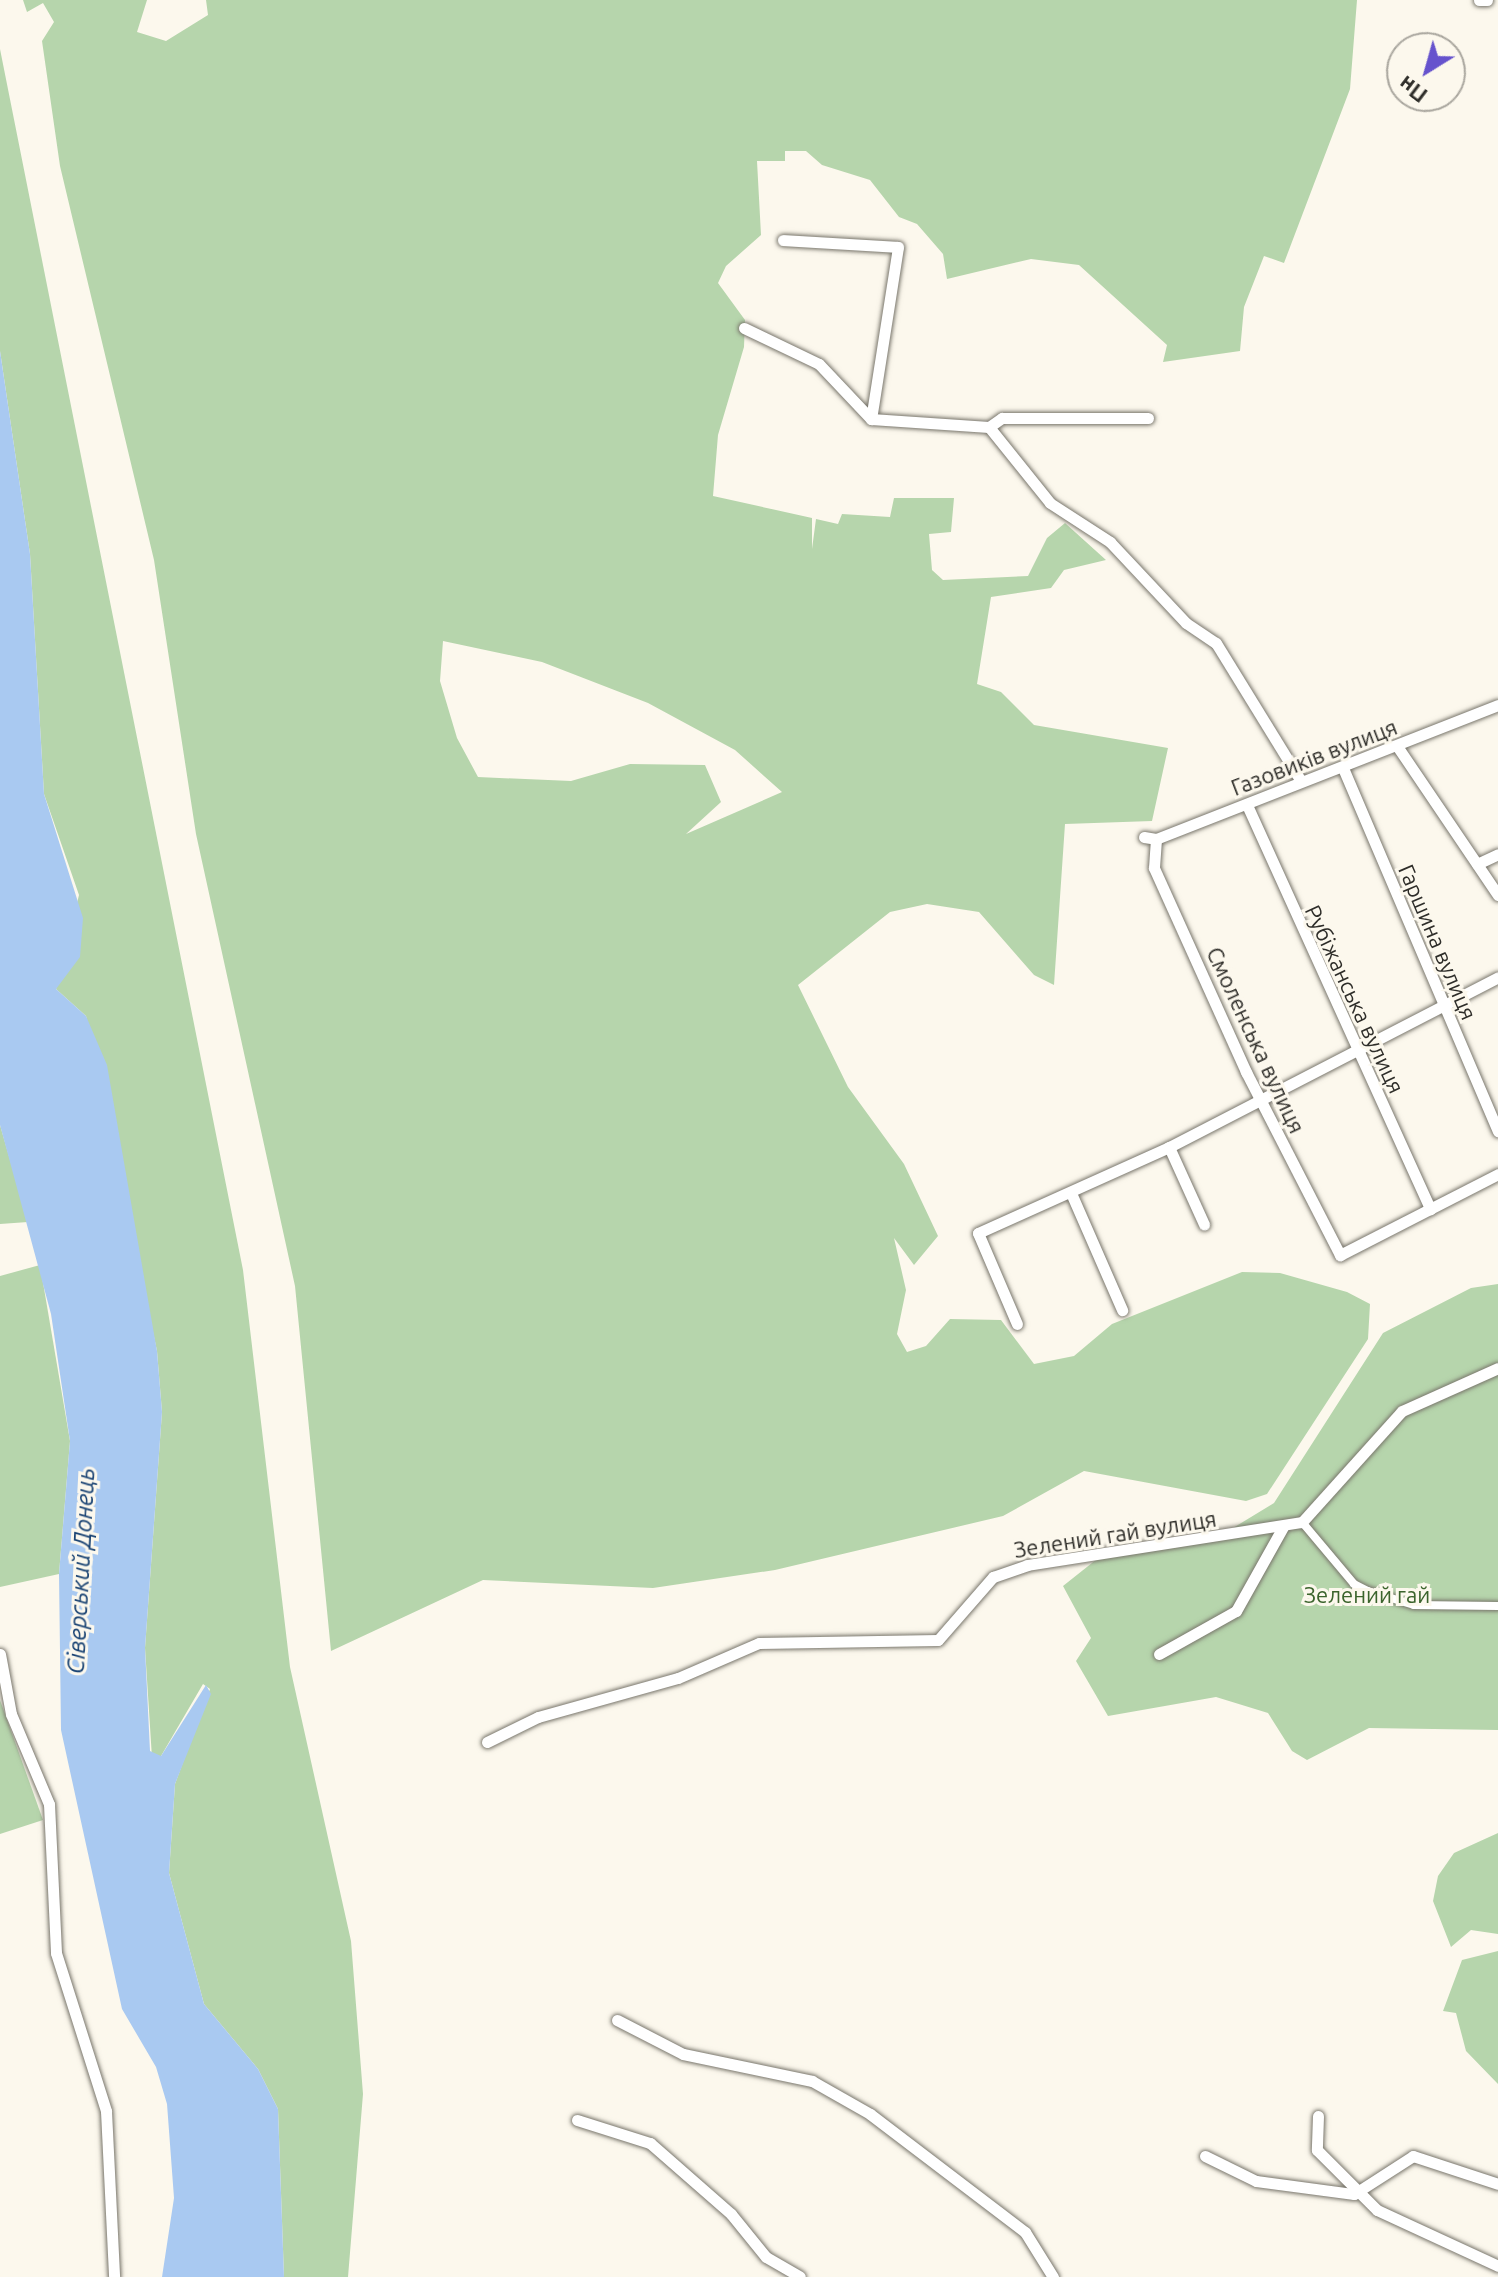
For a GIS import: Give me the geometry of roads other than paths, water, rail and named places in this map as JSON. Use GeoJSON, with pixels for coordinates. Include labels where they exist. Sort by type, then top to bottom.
{"type":"FeatureCollection","features":[{"type":"Feature","properties":{"kind":"street"},"geometry":{"type":"LineString","coordinates":[[1479,0],[1487,0]]}},
{"type":"Feature","properties":{"kind":"street"},"geometry":{"type":"LineString","coordinates":[[783,240],[898,247],[871,419]]}},
{"type":"Feature","properties":{"kind":"street"},"geometry":{"type":"LineString","coordinates":[[744,328],[819,364],[871,419],[989,427],[1002,418],[1148,418]]}},
{"type":"Feature","properties":{"kind":"street"},"geometry":{"type":"LineString","coordinates":[[989,427],[1050,503],[1110,542],[1186,623],[1216,643],[1301,781]]}},
{"type":"Feature","properties":{"kind":"street","name":"Газовиків вулиця"},"geometry":{"type":"LineString","coordinates":[[1150,838],[1247,805],[1498,705]]}},
{"type":"Feature","properties":{"kind":"street"},"geometry":{"type":"LineString","coordinates":[[1397,746],[1498,895]]}},
{"type":"Feature","properties":{"kind":"street","name":"Гаршина вулиця"},"geometry":{"type":"LineString","coordinates":[[1343,768],[1498,1131]]}},
{"type":"Feature","properties":{"kind":"street","name":"Рубіжанська вулиця"},"geometry":{"type":"LineString","coordinates":[[1247,805],[1430,1209]]}},
{"type":"Feature","properties":{"kind":"street","name":"Смоленська вулиця"},"geometry":{"type":"LineString","coordinates":[[1150,838],[1154,868],[1260,1101],[1340,1255],[1430,1209]]}},
{"type":"Feature","properties":{"kind":"street"},"geometry":{"type":"LineString","coordinates":[[1477,864],[1498,854]]}},
{"type":"Feature","properties":{"kind":"street"},"geometry":{"type":"LineString","coordinates":[[1017,1324],[978,1233],[1169,1147],[1357,1053],[1442,1004],[1498,977]]}},
{"type":"Feature","properties":{"kind":"street"},"geometry":{"type":"LineString","coordinates":[[1169,1147],[1204,1224]]}},
{"type":"Feature","properties":{"kind":"street"},"geometry":{"type":"LineString","coordinates":[[1430,1209],[1498,1174]]}},
{"type":"Feature","properties":{"kind":"street"},"geometry":{"type":"LineString","coordinates":[[1071,1193],[1122,1310]]}},
{"type":"Feature","properties":{"kind":"street"},"geometry":{"type":"LineString","coordinates":[[1498,1368],[1402,1411],[1302,1522],[1348,1578],[1368,1591],[1414,1605],[1498,1606]]}},
{"type":"Feature","properties":{"kind":"street","name":"Зелений гай вулиця"},"geometry":{"type":"LineString","coordinates":[[487,1742],[538,1717],[678,1678],[759,1643],[938,1640],[993,1577],[1027,1565],[1302,1522]]}},
{"type":"Feature","properties":{"kind":"street"},"geometry":{"type":"LineString","coordinates":[[1159,1654],[1236,1611],[1283,1527]]}},
{"type":"Feature","properties":{"kind":"street"},"geometry":{"type":"LineString","coordinates":[[0,1654],[11,1714],[49,1804],[56,1953],[106,2111],[114,2277]]}},
{"type":"Feature","properties":{"kind":"street"},"geometry":{"type":"LineString","coordinates":[[617,2020],[683,2054],[812,2081],[870,2114],[1025,2232],[1053,2277]]}},
{"type":"Feature","properties":{"kind":"street"},"geometry":{"type":"LineString","coordinates":[[1318,2116],[1317,2150],[1362,2189],[1377,2210],[1498,2266]]}},
{"type":"Feature","properties":{"kind":"street"},"geometry":{"type":"LineString","coordinates":[[577,2120],[650,2143],[731,2214],[766,2257],[800,2277]]}},
{"type":"Feature","properties":{"kind":"street"},"geometry":{"type":"LineString","coordinates":[[1205,2156],[1256,2181],[1354,2194],[1413,2156],[1498,2184]]}},
{"type":"Feature","properties":{"kind":"water","name":"Сіверський Донець"},"geometry":{"type":"Polygon","coordinates":[[[0,351],[30,554],[44,794],[83,918],[80,957],[56,989],[86,1016],[107,1065],[157,1351],[162,1412],[145,1648],[150,1751],[161,1756],[206,1685],[211,1694],[175,1784],[169,1873],[204,2004],[258,2069],[278,2109],[284,2277],[162,2277],[174,2198],[167,2104],[156,2067],[122,2009],[61,1730],[59,1574],[70,1441],[51,1314],[0,1125],[0,351]]]}},
{"type":"Feature","properties":{"kind":"park label","name":"Зелений гай"},"geometry":{"type":"Point","coordinates":[1367,1595]}}]}
